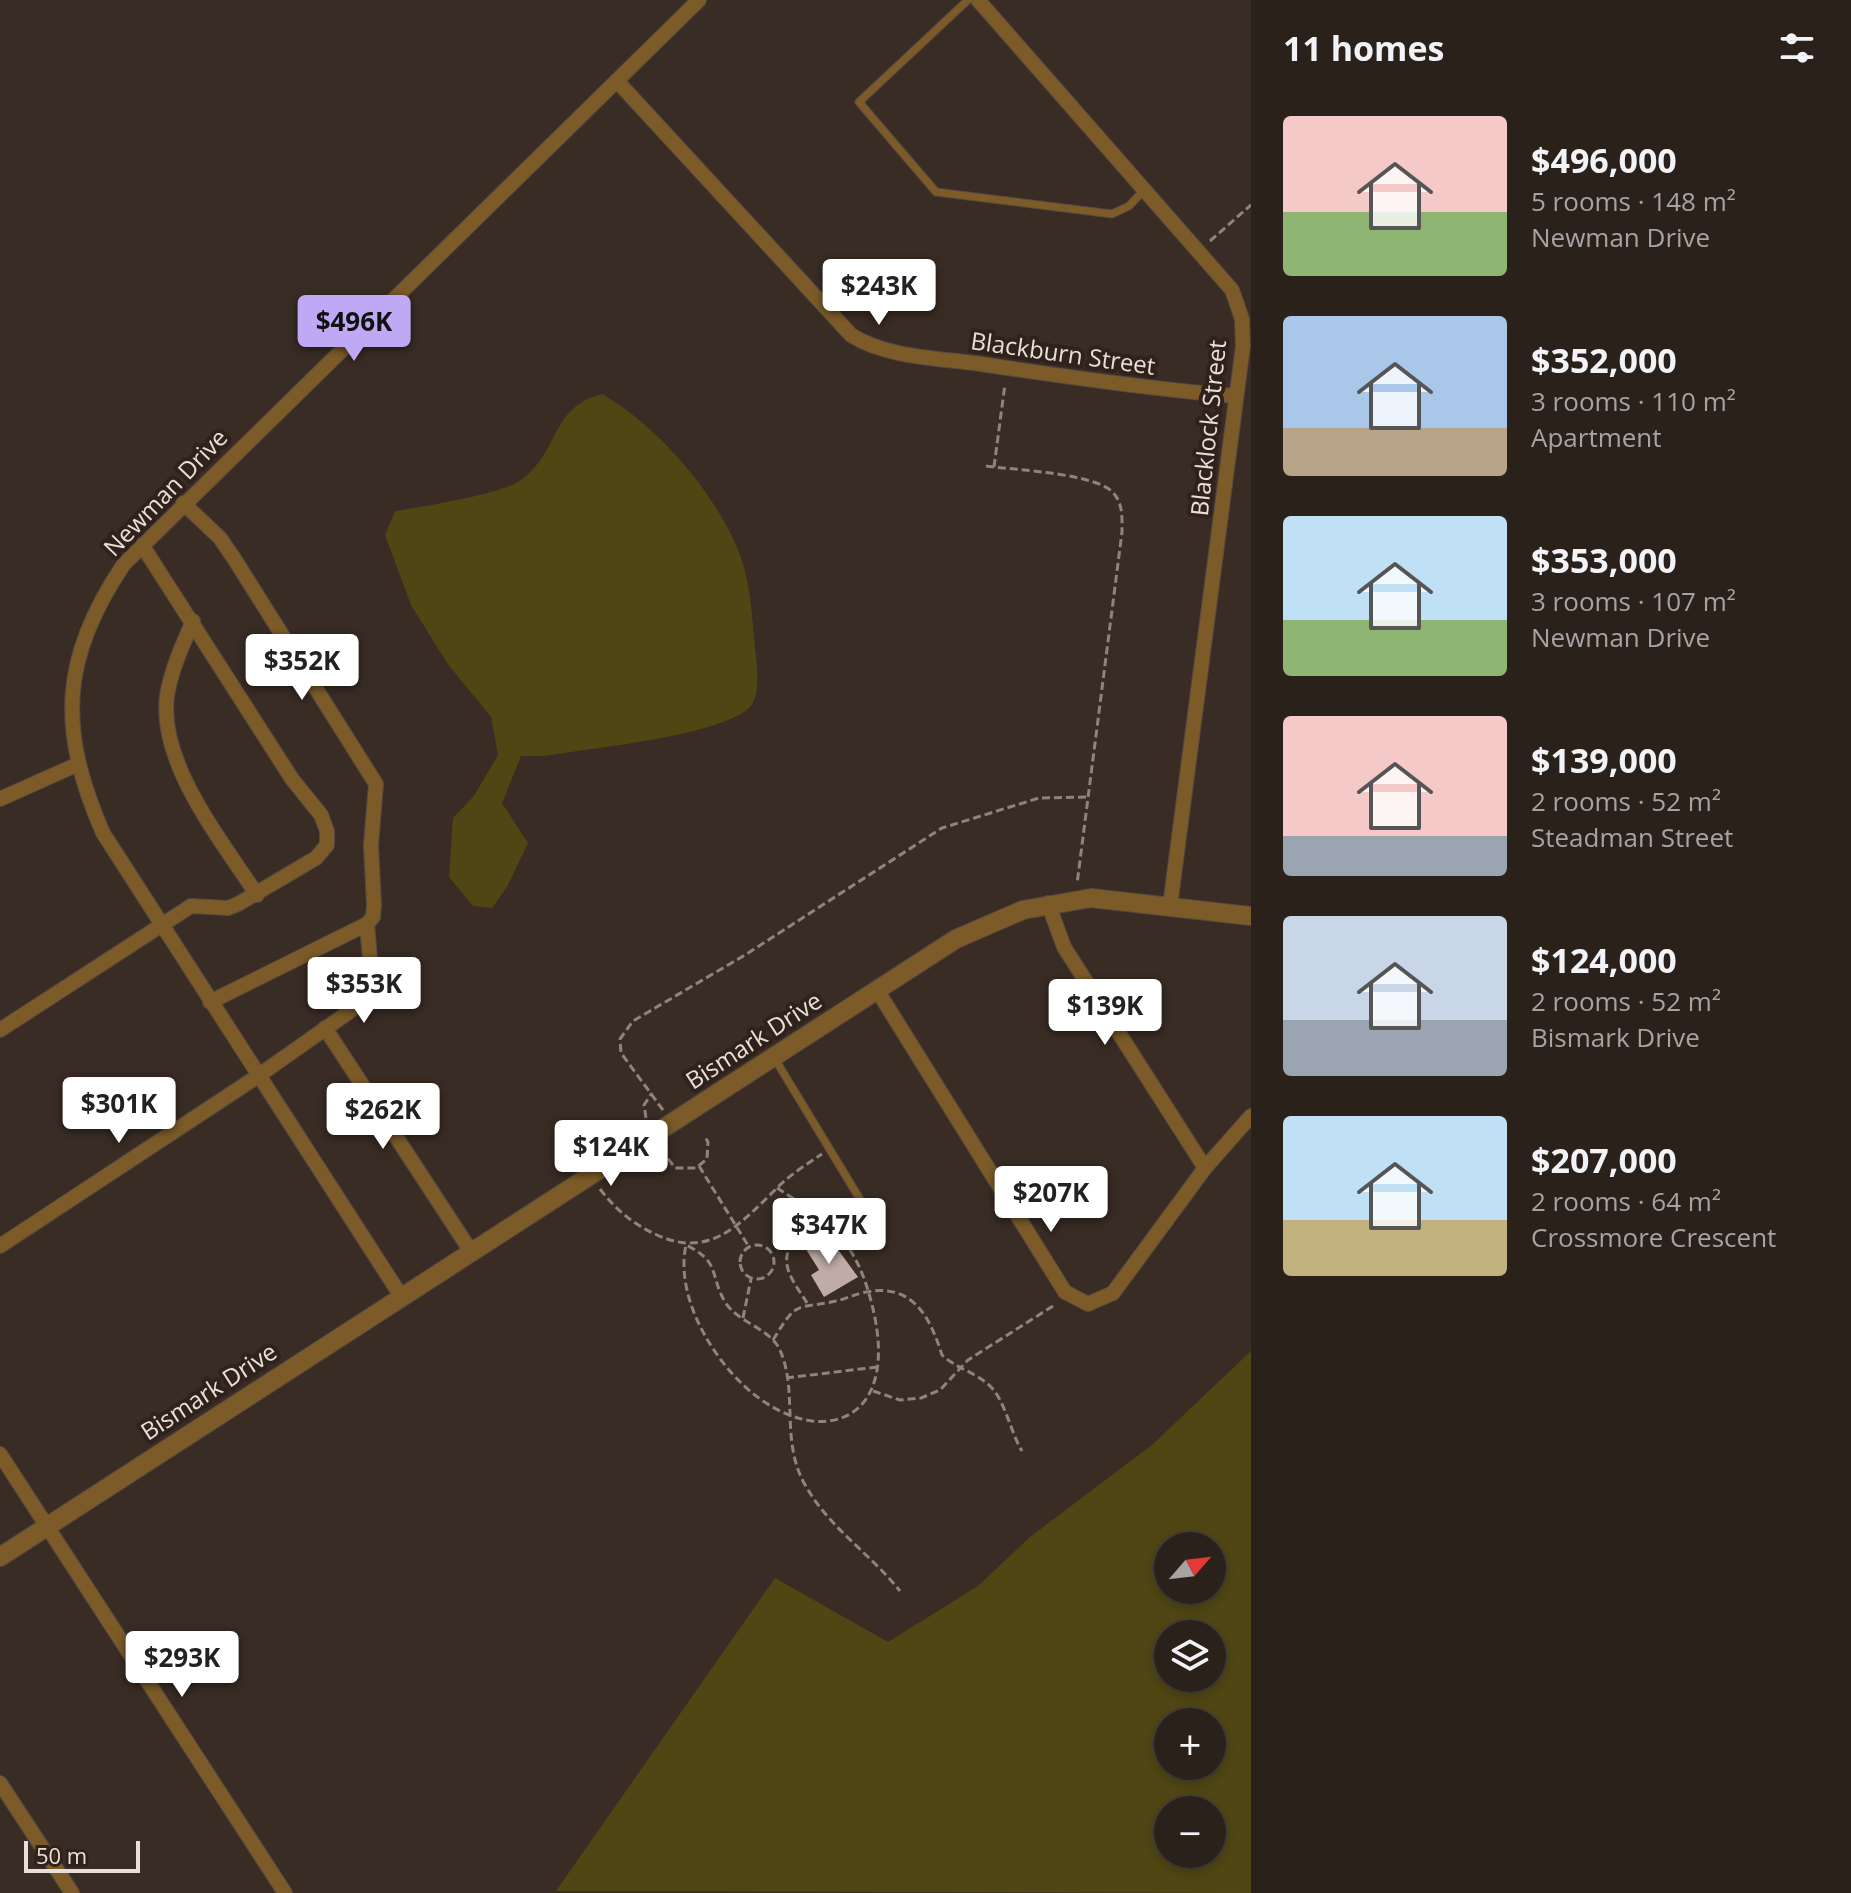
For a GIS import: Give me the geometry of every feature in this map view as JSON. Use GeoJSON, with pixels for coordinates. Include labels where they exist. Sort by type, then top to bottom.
{"type":"FeatureCollection","features":[{"type":"Feature","properties":{"kind":"street","name":"Newman Drive"},"geometry":{"type":"LineString","coordinates":[[401,1296],[103,833],[76,765],[72,694],[86,626],[124,564],[183,503],[699,0]]}},
{"type":"Feature","properties":{"kind":"street","name":"Blacklock Street"},"geometry":{"type":"LineString","coordinates":[[978,0],[1232,290],[1242,319],[1243,346],[1170,906]]}},
{"type":"Feature","properties":{"kind":"street","name":"Blackburn Street"},"geometry":{"type":"LineString","coordinates":[[617,81],[851,335],[864,343],[912,354],[1140,388],[1235,396]]}},
{"type":"Feature","properties":{"kind":"street"},"geometry":{"type":"LineString","coordinates":[[183,503],[220,538],[376,784],[371,845],[373,917],[367,924],[210,1002]]}},
{"type":"Feature","properties":{"kind":"street"},"geometry":{"type":"LineString","coordinates":[[0,1030],[191,906],[228,908],[257,895],[316,858],[327,845],[327,831],[321,815],[292,779],[142,545]]}},
{"type":"Feature","properties":{"kind":"street"},"geometry":{"type":"LineString","coordinates":[[193,621],[167,696],[166,727],[175,759],[196,798],[257,895]]}},
{"type":"Feature","properties":{"kind":"street"},"geometry":{"type":"LineString","coordinates":[[0,799],[76,765]]}},
{"type":"Feature","properties":{"kind":"street","name":"Bismark Drive"},"geometry":{"type":"LineString","coordinates":[[0,1557],[877,990],[983,926],[1048,903],[1091,898],[1251,916]]}},
{"type":"Feature","properties":{"kind":"street"},"geometry":{"type":"LineString","coordinates":[[1048,903],[1064,947],[1205,1168]]}},
{"type":"Feature","properties":{"kind":"street"},"geometry":{"type":"LineString","coordinates":[[0,1246],[258,1076],[373,995],[367,924]]}},
{"type":"Feature","properties":{"kind":"street"},"geometry":{"type":"LineString","coordinates":[[877,990],[1065,1292],[1076,1300],[1088,1304],[1113,1293],[1205,1168],[1251,1116]]}},
{"type":"Feature","properties":{"kind":"street"},"geometry":{"type":"LineString","coordinates":[[325,1028],[472,1253]]}},
{"type":"Feature","properties":{"kind":"street"},"geometry":{"type":"LineString","coordinates":[[0,1454],[285,1893]]}},
{"type":"Feature","properties":{"kind":"street"},"geometry":{"type":"LineString","coordinates":[[0,1783],[72,1893]]}},
{"type":"Feature","properties":{"kind":"lane"},"geometry":{"type":"LineString","coordinates":[[968,0],[859,102],[936,192],[1112,214],[1129,206],[1145,189]]}},
{"type":"Feature","properties":{"kind":"lane"},"geometry":{"type":"LineString","coordinates":[[773,1057],[878,1229]]}},
{"type":"Feature","properties":{"kind":"path"},"geometry":{"type":"LineString","coordinates":[[1198,251],[1251,205]]}},
{"type":"Feature","properties":{"kind":"path"},"geometry":{"type":"LineString","coordinates":[[994,467],[1007,368]]}},
{"type":"Feature","properties":{"kind":"path"},"geometry":{"type":"LineString","coordinates":[[986,466],[1099,483],[1116,495],[1121,509],[1122,532],[1075,900]]}},
{"type":"Feature","properties":{"kind":"path"},"geometry":{"type":"LineString","coordinates":[[671,1124],[621,1053],[620,1039],[633,1021],[745,955],[942,828],[1039,798],[1088,797]]}},
{"type":"Feature","properties":{"kind":"path"},"geometry":{"type":"LineString","coordinates":[[647,1121],[644,1105],[652,1093]]}},
{"type":"Feature","properties":{"kind":"path"},"geometry":{"type":"LineString","coordinates":[[661,1149],[675,1168],[686,1170],[699,1166],[707,1159],[709,1150],[704,1135]]}},
{"type":"Feature","properties":{"kind":"path"},"geometry":{"type":"LineString","coordinates":[[686,1245],[703,1242],[736,1227],[777,1188],[829,1149]]}},
{"type":"Feature","properties":{"kind":"path"},"geometry":{"type":"LineString","coordinates":[[699,1166],[749,1247]]}},
{"type":"Feature","properties":{"kind":"path"},"geometry":{"type":"LineString","coordinates":[[591,1176],[623,1216],[640,1228],[705,1254],[714,1267],[723,1300],[742,1319],[773,1341],[784,1361],[794,1458],[815,1501],[841,1534],[872,1558],[900,1591]]}},
{"type":"Feature","properties":{"kind":"path"},"geometry":{"type":"LineString","coordinates":[[686,1245],[683,1261],[687,1289],[707,1340],[743,1388],[788,1417],[819,1423],[838,1421],[862,1405],[872,1391],[877,1367],[876,1319],[865,1276],[841,1237],[777,1188]]}},
{"type":"Feature","properties":{"kind":"path"},"geometry":{"type":"LineString","coordinates":[[807,1303],[788,1271],[786,1253],[791,1245],[863,1204]]}},
{"type":"Feature","properties":{"kind":"path"},"geometry":{"type":"LineString","coordinates":[[749,1247],[765,1247],[773,1255],[774,1266],[768,1276],[751,1279],[740,1266],[741,1255],[749,1247]]}},
{"type":"Feature","properties":{"kind":"path"},"geometry":{"type":"LineString","coordinates":[[774,1266],[788,1271]]}},
{"type":"Feature","properties":{"kind":"path"},"geometry":{"type":"LineString","coordinates":[[742,1319],[751,1279]]}},
{"type":"Feature","properties":{"kind":"path"},"geometry":{"type":"LineString","coordinates":[[773,1341],[792,1310],[807,1303],[840,1301],[869,1292],[892,1292],[914,1301],[931,1321],[942,1355],[979,1376],[997,1394],[1010,1431],[1022,1451]]}},
{"type":"Feature","properties":{"kind":"path"},"geometry":{"type":"LineString","coordinates":[[872,1391],[900,1400],[921,1398],[940,1390],[991,1344],[1053,1306]]}},
{"type":"Feature","properties":{"kind":"path"},"geometry":{"type":"LineString","coordinates":[[786,1378],[877,1367]]}},
{"type":"Feature","properties":{"kind":"shaded area"},"geometry":{"type":"Polygon","coordinates":[[[602,394],[644,424],[665,444],[702,487],[731,534],[749,591],[757,670],[756,695],[750,707],[712,726],[622,745],[545,756],[521,756],[502,803],[528,843],[507,887],[492,908],[473,906],[449,877],[453,818],[474,796],[498,755],[491,717],[447,663],[411,605],[385,535],[395,511],[480,495],[521,480],[534,469],[573,409],[602,394]]]}},
{"type":"Feature","properties":{"kind":"shaded area"},"geometry":{"type":"Polygon","coordinates":[[[1251,1351],[1251,1893],[556,1891],[775,1578],[888,1642],[978,1586],[1030,1537],[1153,1444],[1251,1351]]]}},
{"type":"Feature","properties":{"kind":"building"},"geometry":{"type":"Polygon","coordinates":[[[826,1233],[858,1277],[824,1297],[811,1275],[819,1270],[804,1246],[826,1233]]]}}]}
